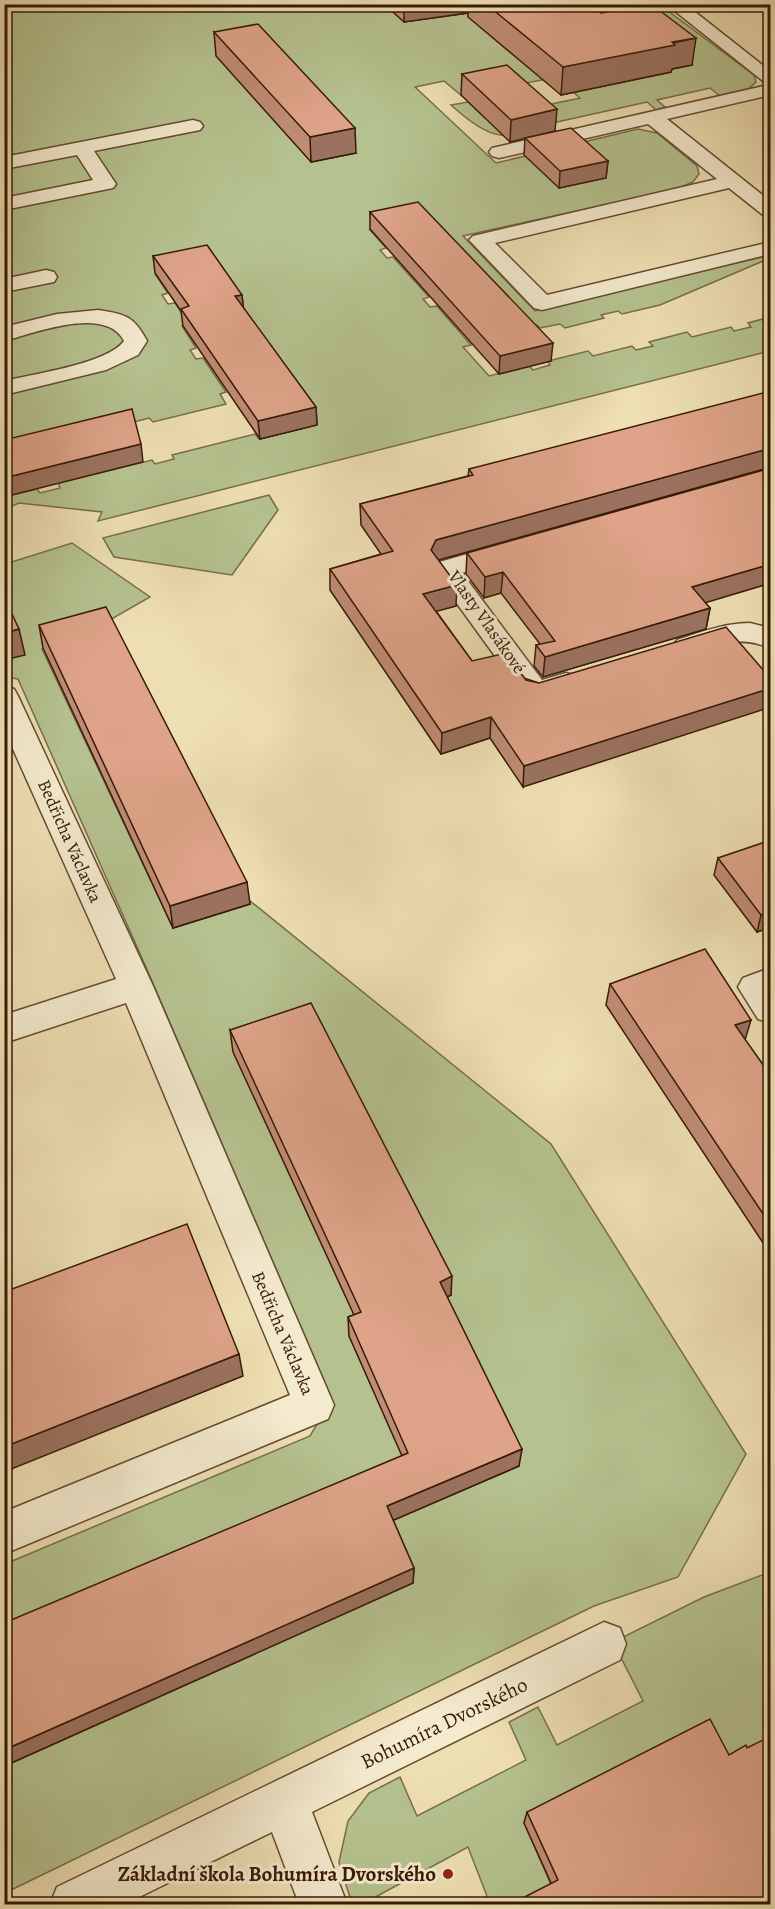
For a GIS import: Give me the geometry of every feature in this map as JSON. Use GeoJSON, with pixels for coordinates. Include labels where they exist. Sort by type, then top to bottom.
{"type":"FeatureCollection","features":[{"type":"Feature","properties":{"kind":"street"},"geometry":{"type":"LineString","coordinates":[[674,4],[771,80]]}},
{"type":"Feature","properties":{"kind":"street"},"geometry":{"type":"LineString","coordinates":[[499,152],[771,90]]}},
{"type":"Feature","properties":{"kind":"street"},"geometry":{"type":"LineString","coordinates":[[652,117],[771,211]]}},
{"type":"Feature","properties":{"kind":"street"},"geometry":{"type":"LineString","coordinates":[[4,163],[193,126]]}},
{"type":"Feature","properties":{"kind":"street"},"geometry":{"type":"LineString","coordinates":[[4,204],[106,184],[82,148]]}},
{"type":"Feature","properties":{"kind":"street"},"geometry":{"type":"LineString","coordinates":[[734,181],[480,240],[542,303],[771,248]]}},
{"type":"Feature","properties":{"kind":"street"},"geometry":{"type":"LineString","coordinates":[[4,286],[46,277]]}},
{"type":"Feature","properties":{"kind":"street"},"geometry":{"type":"LineString","coordinates":[[4,334],[103,315],[126,325],[136,341],[132,350],[116,360],[4,388]]}},
{"type":"Feature","properties":{"kind":"street","name":"Vlasty Vlasákové"},"geometry":{"type":"LineString","coordinates":[[535,543],[445,568],[536,692],[590,675]]}},
{"type":"Feature","properties":{"kind":"street"},"geometry":{"type":"LineString","coordinates":[[666,652],[732,634],[755,633],[771,638]]}},
{"type":"Feature","properties":{"kind":"street","name":"Bedřicha Václavka"},"geometry":{"type":"LineString","coordinates":[[4,696],[136,986],[314,1405],[4,1533]]}},
{"type":"Feature","properties":{"kind":"street"},"geometry":{"type":"LineString","coordinates":[[771,981],[755,987],[771,1009]]}},
{"type":"Feature","properties":{"kind":"street"},"geometry":{"type":"LineString","coordinates":[[4,1029],[136,986]]}},
{"type":"Feature","properties":{"kind":"street","name":"Bohumíra Dvorského"},"geometry":{"type":"LineString","coordinates":[[75,1905],[604,1644]]}},
{"type":"Feature","properties":{"kind":"street"},"geometry":{"type":"LineString","coordinates":[[284,1802],[323,1905]]}},
{"type":"Feature","properties":{"kind":"green space"},"geometry":{"type":"Polygon","coordinates":[[[5,5],[660,5],[754,75],[756,82],[746,91],[720,96],[710,88],[657,100],[665,107],[656,110],[647,102],[548,124],[558,133],[524,136],[489,132],[466,118],[451,105],[468,102],[485,118],[580,98],[556,77],[462,96],[444,81],[415,87],[496,163],[638,129],[657,133],[697,166],[699,174],[693,182],[676,189],[463,236],[535,311],[770,255],[770,258],[660,305],[622,314],[618,311],[601,315],[604,318],[565,328],[560,324],[540,328],[537,325],[520,329],[369,229],[386,248],[380,250],[387,258],[393,257],[429,297],[423,299],[430,307],[437,306],[471,345],[463,347],[489,376],[529,366],[533,370],[550,365],[548,361],[588,351],[593,356],[632,346],[636,350],[653,346],[649,342],[687,332],[692,337],[731,327],[734,331],[751,327],[748,323],[770,317],[770,351],[98,521],[102,512],[19,503],[5,509],[4,497],[37,489],[40,493],[60,488],[58,483],[152,460],[155,464],[174,459],[172,455],[255,434],[259,439],[315,425],[155,274],[168,293],[162,295],[168,304],[175,303],[189,324],[182,326],[196,348],[190,350],[196,359],[203,358],[226,392],[220,394],[226,404],[153,422],[149,418],[5,458],[5,5]]]}},
{"type":"Feature","properties":{"kind":"green space"},"geometry":{"type":"Polygon","coordinates":[[[269,495],[278,510],[232,575],[114,557],[103,538],[269,495]]]}},
{"type":"Feature","properties":{"kind":"green space"},"geometry":{"type":"Polygon","coordinates":[[[72,543],[150,597],[75,640],[42,649],[173,928],[244,896],[551,1144],[746,1454],[678,1577],[594,1606],[5,1893],[5,1564],[310,1436],[332,1399],[145,965],[18,679],[5,680],[5,564],[72,543]]]}},
{"type":"Feature","properties":{"kind":"green space"},"geometry":{"type":"Polygon","coordinates":[[[770,1572],[770,1744],[524,1823],[553,1889],[524,1904],[490,1904],[468,1847],[368,1901],[352,1904],[339,1862],[348,1821],[369,1793],[400,1777],[417,1816],[526,1760],[509,1722],[538,1707],[557,1745],[643,1701],[613,1642],[704,1597],[770,1572]]]}},
{"type":"Feature","properties":{"kind":"building"},"geometry":{"type":"Polygon","coordinates":[[[486,4],[586,4],[601,13],[651,4],[696,38],[672,42],[675,45],[563,67],[486,4]]]}},
{"type":"Feature","properties":{"kind":"building"},"geometry":{"type":"Polygon","coordinates":[[[258,24],[355,128],[310,137],[214,32],[258,24]]]}},
{"type":"Feature","properties":{"kind":"building"},"geometry":{"type":"Polygon","coordinates":[[[507,65],[557,109],[511,120],[462,74],[507,65]]]}},
{"type":"Feature","properties":{"kind":"building"},"geometry":{"type":"Polygon","coordinates":[[[571,128],[608,161],[560,171],[525,138],[571,128]]]}},
{"type":"Feature","properties":{"kind":"building"},"geometry":{"type":"Polygon","coordinates":[[[418,202],[553,343],[500,356],[370,212],[418,202]]]}},
{"type":"Feature","properties":{"kind":"building"},"geometry":{"type":"Polygon","coordinates":[[[207,245],[242,295],[235,296],[316,407],[258,421],[181,309],[189,306],[153,256],[207,245]]]}},
{"type":"Feature","properties":{"kind":"building"},"geometry":{"type":"Polygon","coordinates":[[[771,391],[771,448],[436,540],[431,550],[457,585],[423,594],[472,661],[506,653],[526,680],[539,683],[726,627],[771,679],[771,688],[524,766],[491,717],[442,733],[330,569],[393,551],[360,504],[473,475],[469,469],[771,391]]]}},
{"type":"Feature","properties":{"kind":"building"},"geometry":{"type":"Polygon","coordinates":[[[132,409],[141,444],[4,478],[4,440],[132,409]]]}},
{"type":"Feature","properties":{"kind":"building"},"geometry":{"type":"Polygon","coordinates":[[[771,468],[771,564],[692,587],[710,608],[545,657],[536,645],[555,641],[503,572],[485,577],[467,553],[771,468]]]}},
{"type":"Feature","properties":{"kind":"building"},"geometry":{"type":"Polygon","coordinates":[[[4,597],[19,629],[4,633],[4,597]]]}},
{"type":"Feature","properties":{"kind":"building"},"geometry":{"type":"Polygon","coordinates":[[[106,607],[247,882],[170,906],[39,625],[106,607]]]}},
{"type":"Feature","properties":{"kind":"building"},"geometry":{"type":"Polygon","coordinates":[[[771,840],[771,911],[761,915],[718,858],[771,840]]]}},
{"type":"Feature","properties":{"kind":"building"},"geometry":{"type":"Polygon","coordinates":[[[705,949],[751,1020],[735,1025],[771,1076],[771,1226],[610,984],[705,949]]]}},
{"type":"Feature","properties":{"kind":"building"},"geometry":{"type":"Polygon","coordinates":[[[311,1003],[452,1276],[440,1282],[522,1449],[387,1506],[414,1568],[4,1750],[4,1623],[408,1453],[348,1317],[361,1312],[230,1030],[311,1003]]]}},
{"type":"Feature","properties":{"kind":"building"},"geometry":{"type":"Polygon","coordinates":[[[187,1224],[239,1354],[4,1447],[4,1292],[187,1224]]]}},
{"type":"Feature","properties":{"kind":"building"},"geometry":{"type":"Polygon","coordinates":[[[710,1719],[729,1755],[746,1745],[747,1748],[771,1736],[771,1905],[509,1905],[558,1880],[527,1812],[710,1719]]]}},
{"type":"Feature","properties":{"kind":"place","name":"Základní škola Bohumíra Dvorského"},"geometry":{"type":"Point","coordinates":[448,1874]}}]}
